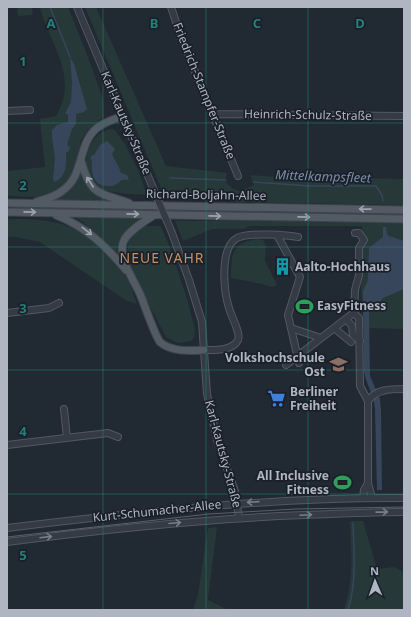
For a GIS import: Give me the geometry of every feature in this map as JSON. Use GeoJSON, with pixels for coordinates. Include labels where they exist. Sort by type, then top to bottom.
{"type":"FeatureCollection","features":[{"type":"Feature","properties":{"kind":"main road"},"geometry":{"type":"LineString","coordinates":[[32,204],[54,196],[66,188],[72,182],[82,161],[86,140],[98,127],[123,116]]}},
{"type":"Feature","properties":{"kind":"main road"},"geometry":{"type":"LineString","coordinates":[[82,161],[88,181],[92,187],[105,196],[134,205]]}},
{"type":"Feature","properties":{"kind":"main road","name":"Richard-Boljahn-Allee"},"geometry":{"type":"LineString","coordinates":[[7,203],[404,210]]}},
{"type":"Feature","properties":{"kind":"main road","name":"Richard-Boljahn-Allee"},"geometry":{"type":"LineString","coordinates":[[7,212],[404,219]]}},
{"type":"Feature","properties":{"kind":"main road"},"geometry":{"type":"LineString","coordinates":[[52,213],[87,231],[131,276]]}},
{"type":"Feature","properties":{"kind":"main road"},"geometry":{"type":"LineString","coordinates":[[154,215],[134,229],[127,236],[123,242],[122,251],[124,260],[159,341],[167,347],[180,350],[204,350]]}},
{"type":"Feature","properties":{"kind":"street","name":"Karl-Kautsky-Straße"},"geometry":{"type":"LineString","coordinates":[[77,7],[172,233],[190,280],[202,322],[206,387],[212,419],[217,440],[236,491],[239,518]]}},
{"type":"Feature","properties":{"kind":"street","name":"Friedrich-Stampfer-Straße"},"geometry":{"type":"LineString","coordinates":[[171,7],[182,40],[238,176]]}},
{"type":"Feature","properties":{"kind":"street"},"geometry":{"type":"LineString","coordinates":[[7,111],[30,110]]}},
{"type":"Feature","properties":{"kind":"street","name":"Heinrich-Schulz-Straße"},"geometry":{"type":"LineString","coordinates":[[212,114],[404,116]]}},
{"type":"Feature","properties":{"kind":"street"},"geometry":{"type":"LineString","coordinates":[[355,233],[359,233],[364,240],[359,248],[359,275],[355,290],[354,313],[359,318],[360,386],[370,399],[368,483],[372,498]]}},
{"type":"Feature","properties":{"kind":"street"},"geometry":{"type":"LineString","coordinates":[[204,350],[218,350],[230,346],[236,343],[239,338],[239,334],[229,309],[226,294],[226,258],[231,245],[237,238],[256,235],[287,235],[298,237]]}},
{"type":"Feature","properties":{"kind":"street"},"geometry":{"type":"LineString","coordinates":[[277,235],[300,277],[288,315],[299,363]]}},
{"type":"Feature","properties":{"kind":"street"},"geometry":{"type":"LineString","coordinates":[[7,313],[49,308],[59,303]]}},
{"type":"Feature","properties":{"kind":"street"},"geometry":{"type":"LineString","coordinates":[[286,365],[349,317],[352,326],[352,335],[360,341]]}},
{"type":"Feature","properties":{"kind":"street"},"geometry":{"type":"LineString","coordinates":[[291,328],[321,338]]}},
{"type":"Feature","properties":{"kind":"street"},"geometry":{"type":"LineString","coordinates":[[334,328],[351,342]]}},
{"type":"Feature","properties":{"kind":"street"},"geometry":{"type":"LineString","coordinates":[[370,399],[377,392],[404,389]]}},
{"type":"Feature","properties":{"kind":"street"},"geometry":{"type":"LineString","coordinates":[[64,409],[67,438]]}},
{"type":"Feature","properties":{"kind":"street"},"geometry":{"type":"LineString","coordinates":[[7,445],[108,433],[118,437]]}},
{"type":"Feature","properties":{"kind":"street"},"geometry":{"type":"LineString","coordinates":[[363,498],[364,490],[368,483]]}},
{"type":"Feature","properties":{"kind":"street","name":"Kurt-Schumacher-Allee"},"geometry":{"type":"LineString","coordinates":[[7,528],[112,515],[238,504],[316,499],[404,498]]}},
{"type":"Feature","properties":{"kind":"street","name":"Kurt-Schumacher-Allee"},"geometry":{"type":"LineString","coordinates":[[7,542],[126,528],[239,518],[331,513],[404,512]]}},
{"type":"Feature","properties":{"kind":"shaded area"},"geometry":{"type":"Polygon","coordinates":[[[17,7],[32,7],[33,15],[18,16],[17,7]]]}},
{"type":"Feature","properties":{"kind":"shaded area"},"geometry":{"type":"Polygon","coordinates":[[[40,7],[68,7],[103,99],[104,117],[89,129],[81,140],[75,171],[66,186],[48,195],[38,197],[7,196],[7,171],[45,167],[40,119],[56,116],[64,96],[65,84],[61,61],[40,7]]]}},
{"type":"Feature","properties":{"kind":"shaded area"},"geometry":{"type":"Polygon","coordinates":[[[85,7],[96,7],[166,166],[227,173],[225,181],[233,189],[240,191],[254,185],[250,175],[319,180],[362,178],[404,179],[404,205],[238,202],[214,197],[126,194],[97,189],[89,177],[86,168],[88,153],[90,146],[100,134],[107,130],[114,129],[125,144],[138,170],[146,192],[163,193],[85,7]]]}},
{"type":"Feature","properties":{"kind":"shaded area"},"geometry":{"type":"Polygon","coordinates":[[[81,167],[98,195],[109,201],[52,201],[81,167]]]}},
{"type":"Feature","properties":{"kind":"shaded area"},"geometry":{"type":"Polygon","coordinates":[[[75,217],[142,218],[132,227],[120,256],[99,239],[84,223],[75,217]]]}},
{"type":"Feature","properties":{"kind":"shaded area"},"geometry":{"type":"Polygon","coordinates":[[[7,219],[53,222],[75,229],[96,243],[114,260],[127,278],[137,304],[127,301],[40,242],[16,237],[7,237],[7,219]]]}},
{"type":"Feature","properties":{"kind":"shaded area"},"geometry":{"type":"Polygon","coordinates":[[[175,221],[404,223],[404,329],[363,328],[361,291],[362,226],[249,226],[244,229],[212,229],[183,241],[175,221]]]}},
{"type":"Feature","properties":{"kind":"shaded area"},"geometry":{"type":"Polygon","coordinates":[[[144,226],[161,226],[170,248],[188,302],[195,330],[194,338],[191,341],[178,343],[166,337],[133,274],[127,255],[129,237],[144,226]]]}},
{"type":"Feature","properties":{"kind":"shaded area"},"geometry":{"type":"Polygon","coordinates":[[[257,239],[263,240],[266,246],[265,261],[277,285],[272,287],[231,278],[231,263],[234,251],[242,244],[257,239]]]}},
{"type":"Feature","properties":{"kind":"shaded area"},"geometry":{"type":"Polygon","coordinates":[[[350,521],[363,521],[377,569],[394,567],[404,572],[404,610],[344,610],[351,577],[350,521]]]}},
{"type":"Feature","properties":{"kind":"shaded area"},"geometry":{"type":"Polygon","coordinates":[[[217,527],[208,600],[228,610],[193,610],[198,594],[208,528],[217,527]]]}},
{"type":"Feature","properties":{"kind":"water"},"geometry":{"type":"Polygon","coordinates":[[[70,57],[74,64],[87,109],[84,112],[76,114],[76,124],[72,129],[67,145],[70,147],[69,151],[66,153],[65,170],[62,177],[55,182],[53,180],[55,158],[52,130],[57,125],[68,122],[68,115],[65,113],[71,102],[72,82],[70,57]]]}},
{"type":"Feature","properties":{"kind":"water"},"geometry":{"type":"Polygon","coordinates":[[[107,141],[115,149],[112,154],[121,173],[127,175],[129,180],[122,180],[113,186],[99,184],[96,181],[92,170],[92,160],[90,159],[100,145],[107,141]]]}},
{"type":"Feature","properties":{"kind":"water"},"geometry":{"type":"Polygon","coordinates":[[[383,227],[386,227],[387,234],[389,236],[404,241],[404,289],[383,298],[375,307],[370,306],[369,312],[370,376],[380,399],[381,409],[382,490],[377,490],[375,408],[364,371],[363,291],[368,280],[369,248],[383,237],[383,227]]]}},
{"type":"Feature","properties":{"kind":"waterway","name":"Mittelkampsfleet"},"geometry":{"type":"LineString","coordinates":[[50,7],[70,57]]}},
{"type":"Feature","properties":{"kind":"waterway","name":"Mittelkampsfleet"},"geometry":{"type":"LineString","coordinates":[[170,178],[226,180]]}},
{"type":"Feature","properties":{"kind":"waterway","name":"Mittelkampsfleet"},"geometry":{"type":"LineString","coordinates":[[253,182],[309,186],[376,186],[382,195],[383,201]]}},
{"type":"Feature","properties":{"kind":"waterway","name":"Mittelkampsfleet"},"geometry":{"type":"LineString","coordinates":[[348,610],[354,577],[353,523]]}},
{"type":"Feature","properties":{"kind":"tram line"},"geometry":{"type":"LineString","coordinates":[[7,537],[209,514],[296,509],[404,507]]}},
{"type":"Feature","properties":{"kind":"place","name":"Aalto-Hochhaus"},"geometry":{"type":"Point","coordinates":[282,267]}},
{"type":"Feature","properties":{"kind":"place","name":"EasyFitness"},"geometry":{"type":"Point","coordinates":[304,306]}},
{"type":"Feature","properties":{"kind":"place","name":"Volkshochschule Ost"},"geometry":{"type":"Point","coordinates":[338,365]}},
{"type":"Feature","properties":{"kind":"place","name":"Berliner Freiheit"},"geometry":{"type":"Point","coordinates":[277,399]}},
{"type":"Feature","properties":{"kind":"place","name":"All Inclusive Fitness"},"geometry":{"type":"Point","coordinates":[342,483]}},
{"type":"Feature","properties":{"kind":"district","name":"NEUE VAHR"},"geometry":{"type":"Point","coordinates":[162,258]}}]}
